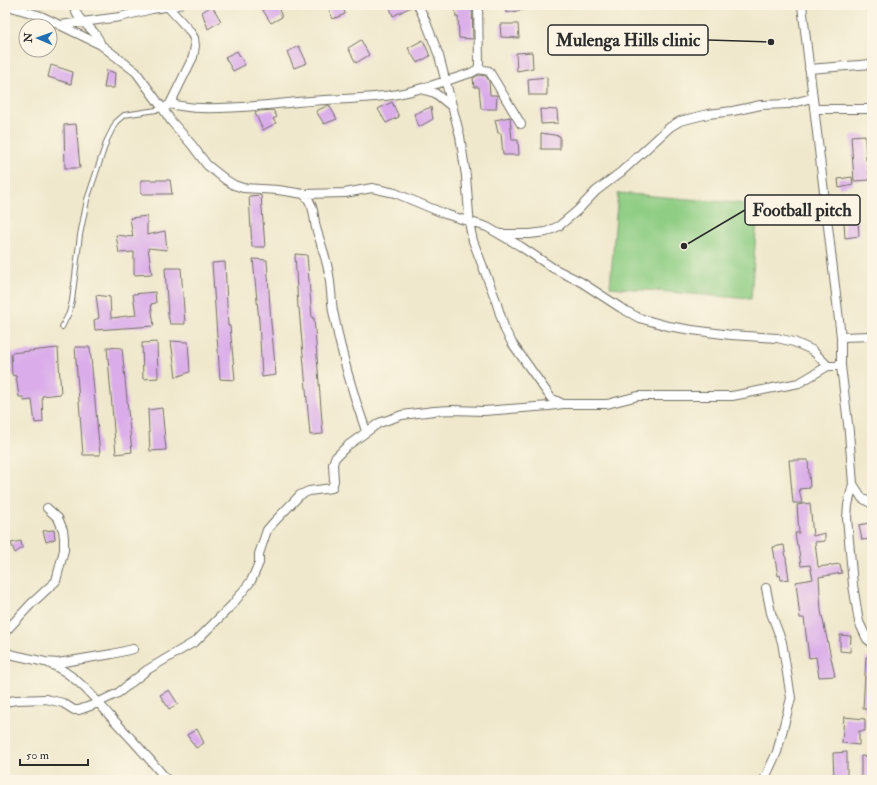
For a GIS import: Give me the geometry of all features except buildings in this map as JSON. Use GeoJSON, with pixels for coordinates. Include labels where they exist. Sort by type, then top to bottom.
{"type":"FeatureCollection","features":[{"type":"Feature","properties":{"kind":"street"},"geometry":{"type":"LineString","coordinates":[[5,5],[41,16],[100,45],[136,72],[171,122],[188,140],[207,165],[226,180],[244,188],[278,190],[304,194],[345,193],[372,188],[395,193],[445,214],[487,227],[536,258],[581,282],[639,318],[668,326],[692,330],[731,335],[777,338],[794,342],[812,350],[828,366]]}},
{"type":"Feature","properties":{"kind":"street"},"geometry":{"type":"LineString","coordinates":[[74,5],[76,13],[82,22],[88,25],[98,36],[100,45]]}},
{"type":"Feature","properties":{"kind":"street"},"geometry":{"type":"LineString","coordinates":[[60,25],[120,17],[152,9],[179,5]]}},
{"type":"Feature","properties":{"kind":"street"},"geometry":{"type":"LineString","coordinates":[[418,5],[439,56],[460,136],[473,241],[495,298],[505,330],[512,343],[538,378],[546,393],[551,398],[563,404]]}},
{"type":"Feature","properties":{"kind":"street"},"geometry":{"type":"LineString","coordinates":[[170,104],[200,108],[355,100],[393,95],[471,74],[478,69],[480,57],[478,5]]}},
{"type":"Feature","properties":{"kind":"street"},"geometry":{"type":"LineString","coordinates":[[802,5],[841,337],[841,366],[849,432],[853,484],[848,504],[847,518],[853,585],[859,622],[867,639],[872,644]]}},
{"type":"Feature","properties":{"kind":"street"},"geometry":{"type":"LineString","coordinates":[[162,109],[170,104],[193,57],[195,46],[194,38],[168,7]]}},
{"type":"Feature","properties":{"kind":"street"},"geometry":{"type":"LineString","coordinates":[[809,69],[872,64]]}},
{"type":"Feature","properties":{"kind":"street"},"geometry":{"type":"LineString","coordinates":[[478,69],[489,71],[521,124]]}},
{"type":"Feature","properties":{"kind":"street"},"geometry":{"type":"LineString","coordinates":[[419,89],[435,93],[452,106]]}},
{"type":"Feature","properties":{"kind":"street"},"geometry":{"type":"LineString","coordinates":[[500,234],[535,234],[548,232],[560,226],[596,191],[621,172],[670,127],[680,121],[708,114],[733,111],[761,105],[789,104],[812,98]]}},
{"type":"Feature","properties":{"kind":"street"},"geometry":{"type":"LineString","coordinates":[[814,109],[872,109]]}},
{"type":"Feature","properties":{"kind":"street"},"geometry":{"type":"LineString","coordinates":[[304,194],[310,201],[314,210],[316,226],[328,270],[337,331],[356,403],[366,431]]}},
{"type":"Feature","properties":{"kind":"street"},"geometry":{"type":"LineString","coordinates":[[841,337],[872,336]]}},
{"type":"Feature","properties":{"kind":"street"},"geometry":{"type":"LineString","coordinates":[[5,702],[46,699],[64,704],[74,710],[86,708],[118,693],[152,667],[196,641],[242,594],[253,577],[259,563],[263,542],[273,523],[300,495],[309,491],[332,488],[334,481],[333,464],[335,458],[347,446],[379,423],[402,415],[446,410],[484,411],[563,404],[607,404],[638,396],[732,396],[799,382],[828,366],[841,366]]}},
{"type":"Feature","properties":{"kind":"street"},"geometry":{"type":"LineString","coordinates":[[853,484],[862,498],[872,504]]}},
{"type":"Feature","properties":{"kind":"street"},"geometry":{"type":"LineString","coordinates":[[5,632],[31,604],[56,581],[64,550],[64,538],[63,530],[58,518],[47,508]]}},
{"type":"Feature","properties":{"kind":"street"},"geometry":{"type":"LineString","coordinates":[[764,780],[777,752],[790,698],[782,642],[771,613],[766,588]]}},
{"type":"Feature","properties":{"kind":"street"},"geometry":{"type":"LineString","coordinates":[[48,663],[67,662],[133,649]]}},
{"type":"Feature","properties":{"kind":"street"},"geometry":{"type":"LineString","coordinates":[[5,653],[48,663],[64,670],[74,677],[152,761],[167,780]]}},
{"type":"Feature","properties":{"kind":"lane"},"geometry":{"type":"LineString","coordinates":[[62,327],[69,313],[72,301],[81,228],[87,200],[107,140],[116,122],[124,115],[162,109]]}},
{"type":"Feature","properties":{"kind":"green space"},"geometry":{"type":"Polygon","coordinates":[[[618,193],[758,205],[751,299],[610,287],[618,193]]]}},
{"type":"Feature","properties":{"kind":"place","name":"Mulenga Hills clinic"},"geometry":{"type":"Point","coordinates":[771,42]}},
{"type":"Feature","properties":{"kind":"place","name":"Football pitch"},"geometry":{"type":"Point","coordinates":[684,246]}}]}
